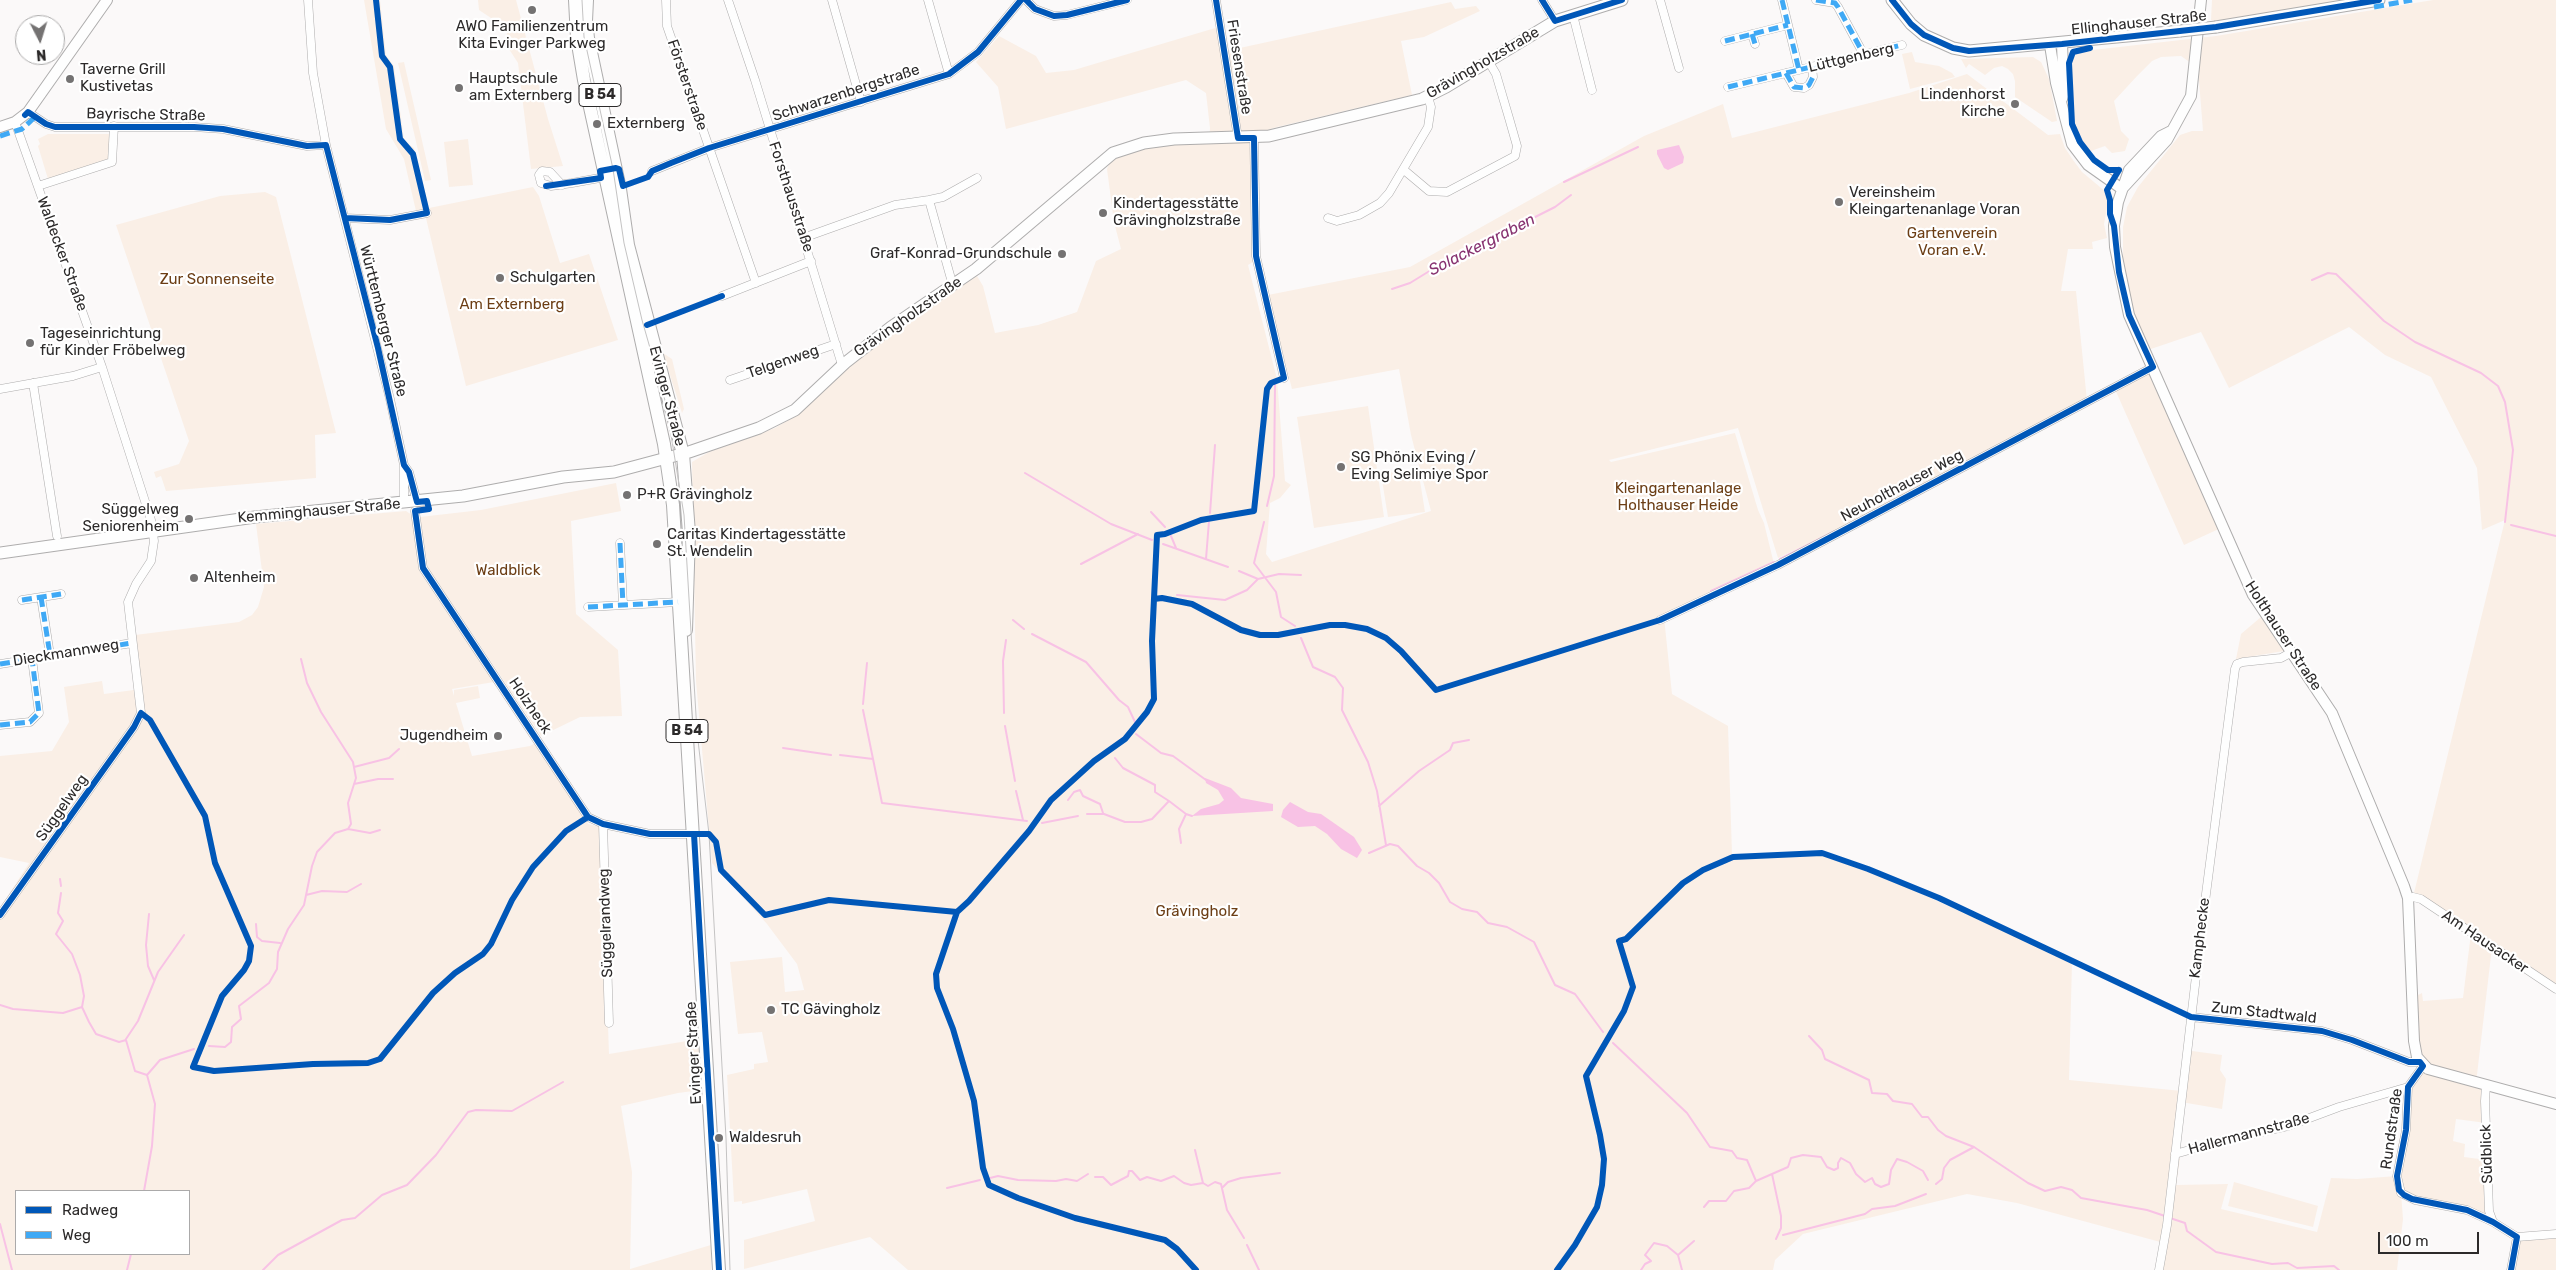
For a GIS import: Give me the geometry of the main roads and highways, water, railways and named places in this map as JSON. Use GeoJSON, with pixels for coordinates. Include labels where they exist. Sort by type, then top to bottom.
{"type":"FeatureCollection","features":[{"type":"Feature","properties":{"kind":"main road","name":"Evinger Straße"},"geometry":{"type":"LineString","coordinates":[[575,0],[577,38],[605,178],[666,459],[673,505],[719,1270]]}},
{"type":"Feature","properties":{"kind":"main road","name":"Evinger Straße"},"geometry":{"type":"LineString","coordinates":[[587,0],[586,22],[588,38],[620,189],[628,245],[683,454],[688,497],[689,543],[684,678]]}},
{"type":"Feature","properties":{"kind":"main road","name":"Grävingholzstraße"},"geometry":{"type":"LineString","coordinates":[[666,459],[759,428],[790,413],[842,365],[891,327],[976,269],[1113,154],[1144,143],[1167,140],[1269,136],[1428,97],[1555,21],[1622,0]]}},
{"type":"Feature","properties":{"kind":"main road","name":"Ellinghauser Straße"},"geometry":{"type":"LineString","coordinates":[[1892,0],[1911,24],[1924,35],[1947,46],[1969,51],[2062,44],[2216,27],[2379,0]]}},
{"type":"Feature","properties":{"kind":"main road","name":"Kemminghauser Straße"},"geometry":{"type":"LineString","coordinates":[[0,553],[261,516],[404,504],[416,507],[562,477],[614,472],[666,459]]}},
{"type":"Feature","properties":{"kind":"waterway"},"geometry":{"type":"LineString","coordinates":[[1564,182],[1638,147]]}},
{"type":"Feature","properties":{"kind":"waterway","name":"Solackergraben"},"geometry":{"type":"LineString","coordinates":[[1392,289],[1410,283],[1436,267],[1555,207],[1571,195]]}},
{"type":"Feature","properties":{"kind":"waterway"},"geometry":{"type":"LineString","coordinates":[[2312,280],[2328,273],[2336,274],[2384,321],[2415,342],[2481,373],[2498,386],[2505,402],[2513,450],[2505,522]]}},
{"type":"Feature","properties":{"kind":"waterway"},"geometry":{"type":"LineString","coordinates":[[1267,506],[1274,476],[1275,385]]}},
{"type":"Feature","properties":{"kind":"waterway"},"geometry":{"type":"LineString","coordinates":[[1210,513],[1215,445]]}},
{"type":"Feature","properties":{"kind":"waterway"},"geometry":{"type":"LineString","coordinates":[[1025,473],[1111,524],[1152,540]]}},
{"type":"Feature","properties":{"kind":"waterway"},"geometry":{"type":"LineString","coordinates":[[1151,512],[1165,527]]}},
{"type":"Feature","properties":{"kind":"waterway"},"geometry":{"type":"LineString","coordinates":[[1206,559],[1209,521]]}},
{"type":"Feature","properties":{"kind":"waterway"},"geometry":{"type":"LineString","coordinates":[[1264,522],[1254,563],[1276,592],[1281,617],[1295,626]]}},
{"type":"Feature","properties":{"kind":"waterway"},"geometry":{"type":"LineString","coordinates":[[2511,525],[2556,536]]}},
{"type":"Feature","properties":{"kind":"waterway"},"geometry":{"type":"LineString","coordinates":[[1780,559],[1835,531]]}},
{"type":"Feature","properties":{"kind":"waterway"},"geometry":{"type":"LineString","coordinates":[[1081,564],[1138,534]]}},
{"type":"Feature","properties":{"kind":"waterway"},"geometry":{"type":"LineString","coordinates":[[1171,536],[1176,548]]}},
{"type":"Feature","properties":{"kind":"waterway"},"geometry":{"type":"LineString","coordinates":[[1163,544],[1228,567]]}},
{"type":"Feature","properties":{"kind":"waterway"},"geometry":{"type":"LineString","coordinates":[[1711,591],[1774,562]]}},
{"type":"Feature","properties":{"kind":"waterway"},"geometry":{"type":"LineString","coordinates":[[1239,571],[1258,579],[1279,574],[1301,575]]}},
{"type":"Feature","properties":{"kind":"waterway"},"geometry":{"type":"LineString","coordinates":[[1177,595],[1225,600],[1247,590],[1258,579]]}},
{"type":"Feature","properties":{"kind":"waterway"},"geometry":{"type":"LineString","coordinates":[[1013,620],[1024,629]]}},
{"type":"Feature","properties":{"kind":"waterway"},"geometry":{"type":"LineString","coordinates":[[1032,634],[1086,662],[1119,700],[1128,707],[1135,722]]}},
{"type":"Feature","properties":{"kind":"waterway"},"geometry":{"type":"LineString","coordinates":[[1301,638],[1313,667],[1335,677],[1343,688],[1342,710],[1368,762],[1377,791],[1386,845]]}},
{"type":"Feature","properties":{"kind":"waterway"},"geometry":{"type":"LineString","coordinates":[[1004,713],[1003,661],[1006,640]]}},
{"type":"Feature","properties":{"kind":"waterway"},"geometry":{"type":"LineString","coordinates":[[209,1046],[225,1047],[231,1042],[232,1027],[241,1019],[239,1006],[269,983],[277,969],[278,952],[288,929],[304,905],[312,866],[317,852],[335,833],[348,829],[351,824],[348,803],[356,778],[353,762],[321,712],[307,683],[301,659]]}},
{"type":"Feature","properties":{"kind":"waterway"},"geometry":{"type":"LineString","coordinates":[[863,704],[867,663]]}},
{"type":"Feature","properties":{"kind":"waterway"},"geometry":{"type":"LineString","coordinates":[[863,710],[882,803],[1027,821]]}},
{"type":"Feature","properties":{"kind":"waterway"},"geometry":{"type":"LineString","coordinates":[[1005,726],[1015,781]]}},
{"type":"Feature","properties":{"kind":"waterway"},"geometry":{"type":"LineString","coordinates":[[1136,734],[1161,753],[1173,756],[1206,780]]}},
{"type":"Feature","properties":{"kind":"waterway"},"geometry":{"type":"LineString","coordinates":[[1379,806],[1419,771],[1450,750],[1453,743],[1469,740]]}},
{"type":"Feature","properties":{"kind":"waterway"},"geometry":{"type":"LineString","coordinates":[[783,748],[831,755]]}},
{"type":"Feature","properties":{"kind":"waterway"},"geometry":{"type":"LineString","coordinates":[[354,767],[389,758],[399,749]]}},
{"type":"Feature","properties":{"kind":"waterway"},"geometry":{"type":"LineString","coordinates":[[840,755],[873,759]]}},
{"type":"Feature","properties":{"kind":"waterway"},"geometry":{"type":"LineString","coordinates":[[1115,758],[1123,768],[1155,785],[1155,792],[1169,801]]}},
{"type":"Feature","properties":{"kind":"waterway"},"geometry":{"type":"LineString","coordinates":[[354,784],[378,779],[393,779]]}},
{"type":"Feature","properties":{"kind":"waterway"},"geometry":{"type":"LineString","coordinates":[[1068,800],[1074,792],[1080,790],[1083,796],[1100,804],[1103,813]]}},
{"type":"Feature","properties":{"kind":"waterway"},"geometry":{"type":"LineString","coordinates":[[1016,791],[1023,820]]}},
{"type":"Feature","properties":{"kind":"waterway"},"geometry":{"type":"LineString","coordinates":[[1087,814],[1104,814],[1125,822],[1141,822],[1152,819],[1169,801],[1186,814],[1192,816]]}},
{"type":"Feature","properties":{"kind":"waterway"},"geometry":{"type":"LineString","coordinates":[[1181,843],[1179,829],[1186,814]]}},
{"type":"Feature","properties":{"kind":"waterway"},"geometry":{"type":"LineString","coordinates":[[1042,823],[1078,816]]}},
{"type":"Feature","properties":{"kind":"waterway"},"geometry":{"type":"LineString","coordinates":[[348,829],[370,833],[380,830]]}},
{"type":"Feature","properties":{"kind":"waterway"},"geometry":{"type":"LineString","coordinates":[[1369,853],[1390,844],[1398,846],[1417,866],[1429,873],[1439,883],[1450,902],[1462,909],[1477,912],[1488,923],[1507,927],[1534,942],[1555,985],[1575,994],[1603,1032]]}},
{"type":"Feature","properties":{"kind":"waterway"},"geometry":{"type":"LineString","coordinates":[[60,879],[61,886]]}},
{"type":"Feature","properties":{"kind":"waterway"},"geometry":{"type":"LineString","coordinates":[[306,895],[322,891],[347,892],[361,884]]}},
{"type":"Feature","properties":{"kind":"waterway"},"geometry":{"type":"LineString","coordinates":[[61,893],[58,913],[63,921],[56,934],[72,954],[80,975],[84,996],[82,1007],[89,1022],[96,1034],[119,1042],[126,1040],[135,1071],[147,1075]]}},
{"type":"Feature","properties":{"kind":"waterway"},"geometry":{"type":"LineString","coordinates":[[149,914],[146,945],[148,966],[154,980]]}},
{"type":"Feature","properties":{"kind":"waterway"},"geometry":{"type":"LineString","coordinates":[[256,924],[257,937],[262,941],[280,943]]}},
{"type":"Feature","properties":{"kind":"waterway"},"geometry":{"type":"LineString","coordinates":[[126,1039],[138,1021],[158,972],[184,935]]}},
{"type":"Feature","properties":{"kind":"waterway"},"geometry":{"type":"LineString","coordinates":[[0,1005],[13,1009],[63,1013],[82,1007]]}},
{"type":"Feature","properties":{"kind":"waterway"},"geometry":{"type":"LineString","coordinates":[[1809,1036],[1822,1050],[1825,1059],[1869,1080],[1872,1093],[1887,1094],[1893,1101],[1912,1104],[1922,1117],[1928,1117],[1938,1130],[1946,1136],[1974,1147]]}},
{"type":"Feature","properties":{"kind":"waterway"},"geometry":{"type":"LineString","coordinates":[[1613,1043],[1687,1113],[1710,1147],[1732,1151],[1737,1158],[1747,1160],[1756,1181]]}},
{"type":"Feature","properties":{"kind":"waterway"},"geometry":{"type":"LineString","coordinates":[[147,1075],[160,1060],[194,1049]]}},
{"type":"Feature","properties":{"kind":"waterway"},"geometry":{"type":"LineString","coordinates":[[144,1190],[152,1146],[155,1104],[147,1075]]}},
{"type":"Feature","properties":{"kind":"waterway"},"geometry":{"type":"LineString","coordinates":[[263,1270],[278,1255],[342,1220],[355,1218],[382,1195],[407,1185],[436,1155],[468,1112],[476,1110],[512,1111],[563,1082]]}},
{"type":"Feature","properties":{"kind":"waterway"},"geometry":{"type":"LineString","coordinates":[[1936,1184],[1942,1179],[1944,1168],[1950,1160],[1974,1147],[2028,1183],[2045,1191],[2061,1187],[2072,1190],[2081,1198],[2147,1210],[2165,1216]]}},
{"type":"Feature","properties":{"kind":"waterway"},"geometry":{"type":"LineString","coordinates":[[1195,1150],[1203,1183]]}},
{"type":"Feature","properties":{"kind":"waterway"},"geometry":{"type":"LineString","coordinates":[[1704,1207],[1709,1201],[1726,1201],[1734,1191],[1749,1188],[1756,1181],[1788,1167],[1791,1158],[1803,1155],[1821,1157],[1827,1167],[1834,1170],[1838,1168],[1841,1158],[1850,1163],[1856,1174],[1865,1182],[1872,1178],[1875,1184],[1881,1187],[1889,1184],[1891,1170],[1897,1159],[1923,1171],[1928,1180]]}},
{"type":"Feature","properties":{"kind":"waterway"},"geometry":{"type":"LineString","coordinates":[[1095,1177],[1103,1177],[1111,1185],[1128,1176],[1129,1171],[1132,1171],[1140,1180],[1147,1177],[1161,1181],[1174,1176],[1184,1183],[1191,1185],[1203,1183],[1208,1186],[1215,1182],[1221,1184],[1227,1210],[1244,1238]]}},
{"type":"Feature","properties":{"kind":"waterway"},"geometry":{"type":"LineString","coordinates":[[1223,1187],[1228,1182],[1241,1178],[1280,1173]]}},
{"type":"Feature","properties":{"kind":"waterway"},"geometry":{"type":"LineString","coordinates":[[990,1178],[998,1176],[1018,1180],[1056,1181],[1066,1179],[1077,1181],[1088,1174]]}},
{"type":"Feature","properties":{"kind":"waterway"},"geometry":{"type":"LineString","coordinates":[[1772,1174],[1781,1216],[1781,1228],[1776,1239]]}},
{"type":"Feature","properties":{"kind":"waterway"},"geometry":{"type":"LineString","coordinates":[[947,1188],[980,1180]]}},
{"type":"Feature","properties":{"kind":"waterway"},"geometry":{"type":"LineString","coordinates":[[1783,1235],[1865,1214],[1872,1209],[1895,1206],[1926,1194]]}},
{"type":"Feature","properties":{"kind":"waterway"},"geometry":{"type":"LineString","coordinates":[[2170,1218],[2185,1223],[2187,1231],[2216,1252],[2272,1264],[2288,1263],[2297,1268],[2334,1266],[2339,1270]]}},
{"type":"Feature","properties":{"kind":"waterway"},"geometry":{"type":"LineString","coordinates":[[0,1224],[12,1270]]}},
{"type":"Feature","properties":{"kind":"waterway"},"geometry":{"type":"LineString","coordinates":[[1641,1270],[1645,1264],[1651,1261],[1645,1255],[1654,1243],[1667,1246],[1678,1255],[1694,1241]]}},
{"type":"Feature","properties":{"kind":"waterway"},"geometry":{"type":"LineString","coordinates":[[1247,1245],[1259,1270]]}},
{"type":"Feature","properties":{"kind":"waterway"},"geometry":{"type":"LineString","coordinates":[[127,1270],[131,1255]]}},
{"type":"Feature","properties":{"kind":"waterway"},"geometry":{"type":"LineString","coordinates":[[1678,1255],[1682,1270]]}},
{"type":"Feature","properties":{"kind":"tram line"},"geometry":{"type":"LineString","coordinates":[[582,0],[584,37],[613,169],[624,243],[642,320],[666,404],[684,515],[697,732],[709,834],[726,1138],[730,1270]]}},
{"type":"Feature","properties":{"kind":"place","name":"AWO Familienzentrum Kita Evinger Parkweg"},"geometry":{"type":"Point","coordinates":[532,10]}},
{"type":"Feature","properties":{"kind":"place","name":"Taverne Grill Kustivetas"},"geometry":{"type":"Point","coordinates":[70,79]}},
{"type":"Feature","properties":{"kind":"place","name":"Hauptschule am Externberg"},"geometry":{"type":"Point","coordinates":[459,88]}},
{"type":"Feature","properties":{"kind":"place","name":"Lindenhorst Kirche"},"geometry":{"type":"Point","coordinates":[2015,104]}},
{"type":"Feature","properties":{"kind":"place","name":"Externberg"},"geometry":{"type":"Point","coordinates":[597,124]}},
{"type":"Feature","properties":{"kind":"place","name":"Vereinsheim Kleingartenanlage Voran"},"geometry":{"type":"Point","coordinates":[1839,202]}},
{"type":"Feature","properties":{"kind":"place","name":"Kindertagesstätte Grävingholzstraße"},"geometry":{"type":"Point","coordinates":[1103,213]}},
{"type":"Feature","properties":{"kind":"place","name":"Graf-Konrad-Grundschule"},"geometry":{"type":"Point","coordinates":[1062,254]}},
{"type":"Feature","properties":{"kind":"place","name":"Schulgarten"},"geometry":{"type":"Point","coordinates":[500,278]}},
{"type":"Feature","properties":{"kind":"place","name":"Tageseinrichtung für Kinder Fröbelweg"},"geometry":{"type":"Point","coordinates":[30,343]}},
{"type":"Feature","properties":{"kind":"place","name":"SG Phönix Eving / Eving Selimiye Spor"},"geometry":{"type":"Point","coordinates":[1341,467]}},
{"type":"Feature","properties":{"kind":"place","name":"P+R Grävingholz"},"geometry":{"type":"Point","coordinates":[627,495]}},
{"type":"Feature","properties":{"kind":"place","name":"Süggelweg Seniorenheim"},"geometry":{"type":"Point","coordinates":[189,519]}},
{"type":"Feature","properties":{"kind":"place","name":"Caritas Kindertagesstätte St. Wendelin"},"geometry":{"type":"Point","coordinates":[657,544]}},
{"type":"Feature","properties":{"kind":"place","name":"Altenheim"},"geometry":{"type":"Point","coordinates":[194,578]}},
{"type":"Feature","properties":{"kind":"place","name":"Jugendheim"},"geometry":{"type":"Point","coordinates":[498,736]}},
{"type":"Feature","properties":{"kind":"place","name":"TC Gävingholz"},"geometry":{"type":"Point","coordinates":[771,1010]}},
{"type":"Feature","properties":{"kind":"place","name":"Waldesruh"},"geometry":{"type":"Point","coordinates":[719,1138]}},
{"type":"Feature","properties":{"kind":"park label","name":"Gartenverein Voran e.V."},"geometry":{"type":"Point","coordinates":[1952,242]}},
{"type":"Feature","properties":{"kind":"park label","name":"Zur Sonnenseite"},"geometry":{"type":"Point","coordinates":[217,280]}},
{"type":"Feature","properties":{"kind":"park label","name":"Am Externberg"},"geometry":{"type":"Point","coordinates":[512,305]}},
{"type":"Feature","properties":{"kind":"park label","name":"Kleingartenanlage Holthauser Heide"},"geometry":{"type":"Point","coordinates":[1678,498]}},
{"type":"Feature","properties":{"kind":"park label","name":"Waldblick"},"geometry":{"type":"Point","coordinates":[508,571]}},
{"type":"Feature","properties":{"kind":"park label","name":"Grävingholz"},"geometry":{"type":"Point","coordinates":[1197,912]}}]}
